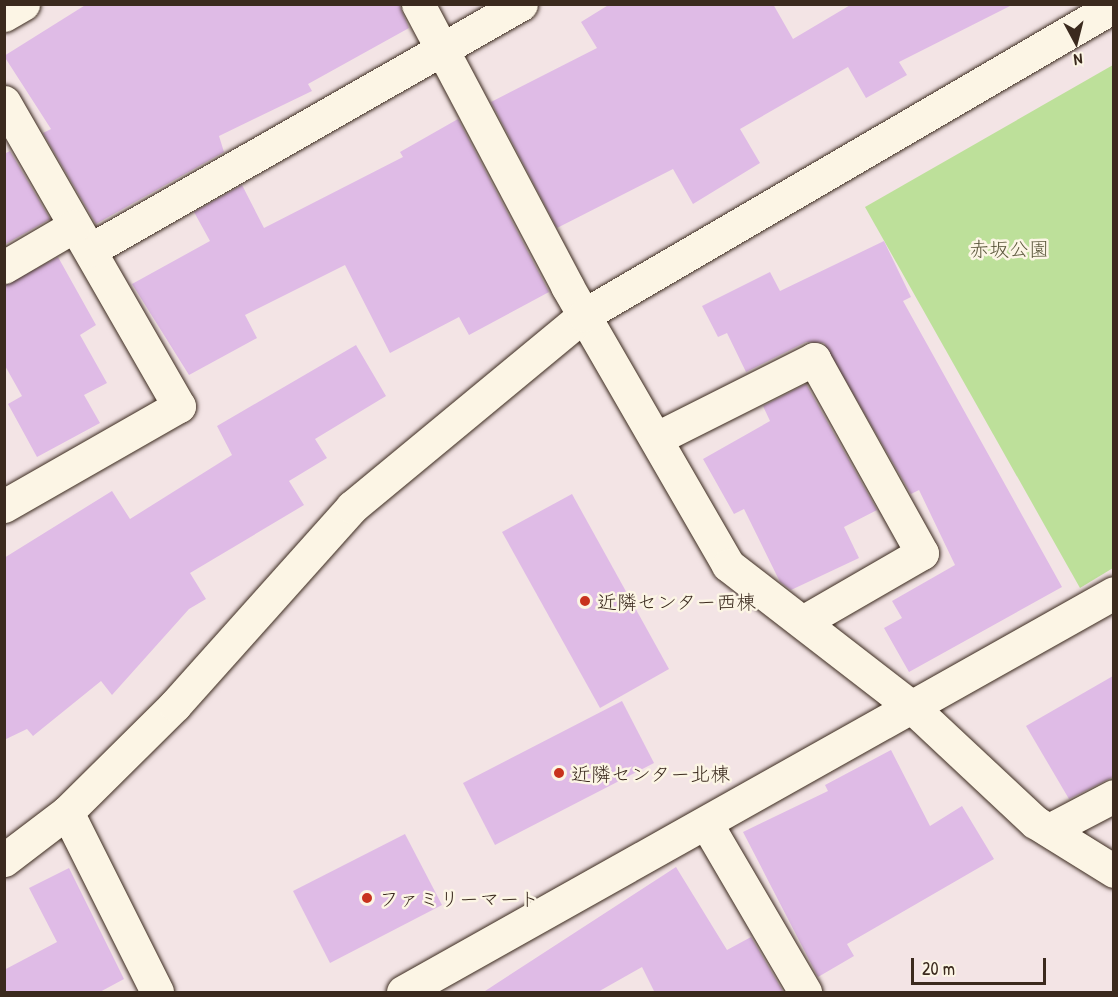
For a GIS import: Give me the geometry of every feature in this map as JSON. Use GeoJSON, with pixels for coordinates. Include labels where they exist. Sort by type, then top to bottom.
{"type":"FeatureCollection","features":[{"type":"Feature","properties":{"kind":"street"},"geometry":{"type":"LineString","coordinates":[[4,15],[23,4]]}},
{"type":"Feature","properties":{"kind":"street"},"geometry":{"type":"LineString","coordinates":[[418,4],[443,48],[458,87],[584,315],[657,438],[728,565],[804,621],[914,708],[1048,830],[1113,871]]}},
{"type":"Feature","properties":{"kind":"street"},"geometry":{"type":"LineString","coordinates":[[4,267],[82,238],[443,48],[521,4]]}},
{"type":"Feature","properties":{"kind":"street"},"geometry":{"type":"LineString","coordinates":[[4,860],[67,812],[175,705],[352,507],[584,315],[1110,16]]}},
{"type":"Feature","properties":{"kind":"street"},"geometry":{"type":"LineString","coordinates":[[4,102],[179,406],[4,506]]}},
{"type":"Feature","properties":{"kind":"street"},"geometry":{"type":"LineString","coordinates":[[657,438],[814,359],[921,553],[804,621]]}},
{"type":"Feature","properties":{"kind":"street"},"geometry":{"type":"LineString","coordinates":[[403,993],[914,708],[1113,593]]}},
{"type":"Feature","properties":{"kind":"street"},"geometry":{"type":"LineString","coordinates":[[1048,830],[1113,796]]}},
{"type":"Feature","properties":{"kind":"street"},"geometry":{"type":"LineString","coordinates":[[67,812],[157,993]]}},
{"type":"Feature","properties":{"kind":"street"},"geometry":{"type":"LineString","coordinates":[[706,823],[804,993]]}},
{"type":"Feature","properties":{"kind":"green space","name":"赤坂公園"},"geometry":{"type":"Polygon","coordinates":[[[1113,65],[1113,568],[1080,588],[865,207],[1113,65]]]}},
{"type":"Feature","properties":{"kind":"building"},"geometry":{"type":"Polygon","coordinates":[[[87,4],[399,4],[409,28],[308,84],[312,91],[219,136],[224,152],[96,224],[43,133],[51,129],[4,56],[87,4]]]}},
{"type":"Feature","properties":{"kind":"building"},"geometry":{"type":"Polygon","coordinates":[[[610,4],[773,4],[793,39],[852,4],[1014,4],[899,62],[907,75],[866,98],[848,67],[740,129],[760,163],[693,204],[673,169],[557,228],[491,102],[597,48],[581,22],[610,4]]]}},
{"type":"Feature","properties":{"kind":"building"},"geometry":{"type":"Polygon","coordinates":[[[458,119],[549,292],[469,335],[459,317],[390,353],[345,265],[245,315],[257,338],[189,375],[132,284],[210,241],[194,212],[242,185],[264,228],[403,157],[400,152],[458,119]]]}},
{"type":"Feature","properties":{"kind":"building"},"geometry":{"type":"Polygon","coordinates":[[[10,151],[50,219],[4,245],[4,154],[10,151]]]}},
{"type":"Feature","properties":{"kind":"building"},"geometry":{"type":"Polygon","coordinates":[[[884,241],[911,297],[903,301],[1062,587],[909,672],[884,628],[902,618],[892,601],[955,565],[919,490],[911,494],[824,343],[806,342],[746,372],[727,333],[718,337],[702,306],[770,272],[780,291],[884,241]]]}},
{"type":"Feature","properties":{"kind":"building"},"geometry":{"type":"Polygon","coordinates":[[[58,257],[96,325],[80,335],[107,383],[84,395],[100,423],[37,457],[8,404],[22,396],[4,364],[4,286],[58,257]]]}},
{"type":"Feature","properties":{"kind":"building"},"geometry":{"type":"Polygon","coordinates":[[[356,345],[386,396],[315,439],[327,458],[289,481],[304,505],[190,573],[206,599],[189,609],[112,695],[101,681],[33,736],[27,729],[4,740],[4,558],[112,491],[130,519],[232,455],[217,426],[356,345]]]}},
{"type":"Feature","properties":{"kind":"building"},"geometry":{"type":"Polygon","coordinates":[[[806,384],[877,510],[844,527],[859,558],[791,590],[780,582],[744,509],[734,514],[703,459],[770,421],[763,406],[806,384]]]}},
{"type":"Feature","properties":{"kind":"building","name":"近隣センター西棟"},"geometry":{"type":"Polygon","coordinates":[[[572,494],[669,669],[600,708],[502,532],[572,494]]]}},
{"type":"Feature","properties":{"kind":"building"},"geometry":{"type":"Polygon","coordinates":[[[1113,676],[1113,777],[1069,799],[1026,726],[1113,676]]]}},
{"type":"Feature","properties":{"kind":"building","name":"近隣センター北棟"},"geometry":{"type":"Polygon","coordinates":[[[622,701],[654,763],[495,845],[463,783],[622,701]]]}},
{"type":"Feature","properties":{"kind":"building"},"geometry":{"type":"Polygon","coordinates":[[[891,750],[930,826],[962,806],[994,859],[847,944],[854,956],[818,977],[743,832],[828,791],[825,785],[891,750]]]}},
{"type":"Feature","properties":{"kind":"building","name":"ファミリーマート"},"geometry":{"type":"Polygon","coordinates":[[[405,834],[442,905],[330,963],[293,891],[405,834]]]}},
{"type":"Feature","properties":{"kind":"building"},"geometry":{"type":"Polygon","coordinates":[[[676,867],[727,950],[751,937],[784,993],[655,993],[642,967],[596,993],[482,993],[676,867]]]}},
{"type":"Feature","properties":{"kind":"building"},"geometry":{"type":"Polygon","coordinates":[[[69,868],[124,979],[98,993],[4,993],[4,970],[57,942],[29,888],[69,868]]]}},
{"type":"Feature","properties":{"kind":"place","name":"近隣センター西棟"},"geometry":{"type":"Point","coordinates":[585,601]}},
{"type":"Feature","properties":{"kind":"place","name":"近隣センター北棟"},"geometry":{"type":"Point","coordinates":[559,773]}},
{"type":"Feature","properties":{"kind":"place","name":"ファミリーマート"},"geometry":{"type":"Point","coordinates":[367,898]}}]}
